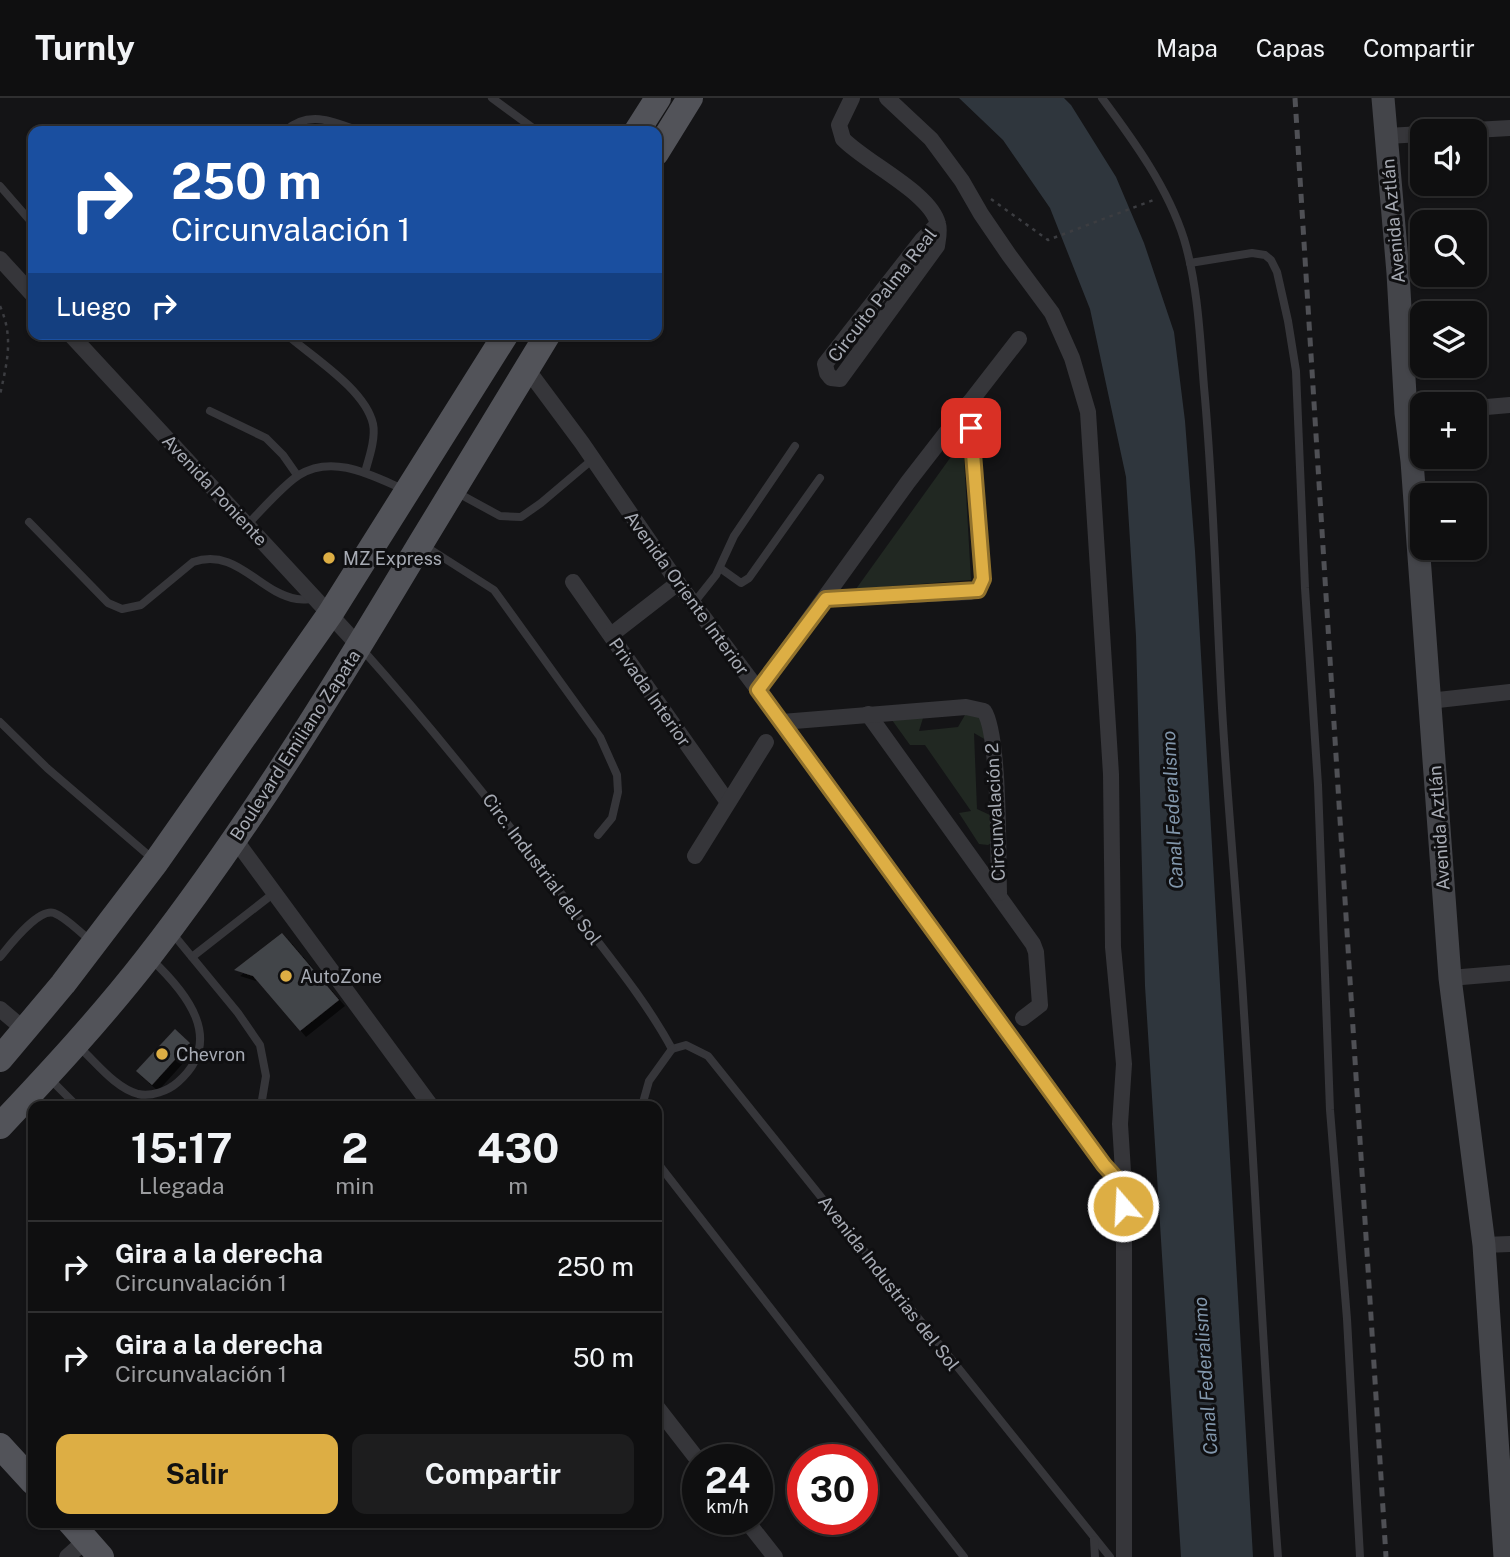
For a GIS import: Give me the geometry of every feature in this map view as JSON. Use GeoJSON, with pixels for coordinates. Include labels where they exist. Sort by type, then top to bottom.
{"type":"FeatureCollection","features":[{"type":"Feature","properties":{"kind":"main road"},"geometry":{"type":"LineString","coordinates":[[662,143],[690,98]]}},
{"type":"Feature","properties":{"kind":"main road","name":"Avenida Aztlán"},"geometry":{"type":"LineString","coordinates":[[1383,98],[1412,392]]}},
{"type":"Feature","properties":{"kind":"main road"},"geometry":{"type":"LineString","coordinates":[[640,126],[654,99]]}},
{"type":"Feature","properties":{"kind":"main road"},"geometry":{"type":"LineString","coordinates":[[9,1042],[95,944],[156,862],[323,606],[408,491],[502,340]]}},
{"type":"Feature","properties":{"kind":"main road","name":"Boulevard Emiliano Zapata"},"geometry":{"type":"LineString","coordinates":[[0,1126],[77,1045],[169,930],[234,838],[360,647],[544,340]]}},
{"type":"Feature","properties":{"kind":"main road","name":"Avenida Aztlán"},"geometry":{"type":"LineString","coordinates":[[1413,469],[1450,978],[1484,1245],[1506,1511],[1505,1557]]}},
{"type":"Feature","properties":{"kind":"main road"},"geometry":{"type":"LineString","coordinates":[[0,1446],[28,1477]]}},
{"type":"Feature","properties":{"kind":"street","name":"Circuito Palma Real"},"geometry":{"type":"LineString","coordinates":[[852,98],[839,125],[843,139],[918,195],[928,206],[938,224],[937,246],[841,379],[831,378],[825,363],[922,240],[938,224]]}},
{"type":"Feature","properties":{"kind":"street"},"geometry":{"type":"LineString","coordinates":[[887,98],[931,139],[1052,313],[1072,358],[1088,412],[1111,774],[1113,947],[1124,1063],[1120,1124],[1124,1187],[1124,1557]]}},
{"type":"Feature","properties":{"kind":"street"},"geometry":{"type":"LineString","coordinates":[[1487,129],[1510,128]]}},
{"type":"Feature","properties":{"kind":"street"},"geometry":{"type":"LineString","coordinates":[[1386,136],[1410,135]]}},
{"type":"Feature","properties":{"kind":"street"},"geometry":{"type":"LineString","coordinates":[[0,259],[28,290]]}},
{"type":"Feature","properties":{"kind":"street"},"geometry":{"type":"LineString","coordinates":[[875,301],[892,311]]}},
{"type":"Feature","properties":{"kind":"street"},"geometry":{"type":"LineString","coordinates":[[758,690],[908,482],[1019,338]]}},
{"type":"Feature","properties":{"kind":"street","name":"Avenida Poniente"},"geometry":{"type":"LineString","coordinates":[[76,340],[360,647]]}},
{"type":"Feature","properties":{"kind":"street","name":"Avenida Oriente Interior"},"geometry":{"type":"LineString","coordinates":[[527,369],[693,604],[1104,1165],[1124,1187]]}},
{"type":"Feature","properties":{"kind":"street"},"geometry":{"type":"LineString","coordinates":[[826,599],[970,592],[981,586],[983,579],[969,403]]}},
{"type":"Feature","properties":{"kind":"street"},"geometry":{"type":"LineString","coordinates":[[1487,407],[1510,405]]}},
{"type":"Feature","properties":{"kind":"street","name":"Privada Interior"},"geometry":{"type":"LineString","coordinates":[[573,582],[727,801]]}},
{"type":"Feature","properties":{"kind":"street"},"geometry":{"type":"LineString","coordinates":[[611,635],[678,583]]}},
{"type":"Feature","properties":{"kind":"street"},"geometry":{"type":"LineString","coordinates":[[1430,701],[1510,692]]}},
{"type":"Feature","properties":{"kind":"street","name":"Circunvalación 2"},"geometry":{"type":"LineString","coordinates":[[782,722],[966,707],[984,711],[989,720],[993,745],[999,893]]}},
{"type":"Feature","properties":{"kind":"street","name":"Circunvalación 2"},"geometry":{"type":"LineString","coordinates":[[868,714],[999,893]]}},
{"type":"Feature","properties":{"kind":"street"},"geometry":{"type":"LineString","coordinates":[[695,856],[766,742]]}},
{"type":"Feature","properties":{"kind":"street"},"geometry":{"type":"LineString","coordinates":[[234,838],[427,1101]]}},
{"type":"Feature","properties":{"kind":"street"},"geometry":{"type":"LineString","coordinates":[[999,893],[1036,952],[1040,1005],[1023,1018]]}},
{"type":"Feature","properties":{"kind":"street"},"geometry":{"type":"LineString","coordinates":[[1450,978],[1510,973]]}},
{"type":"Feature","properties":{"kind":"street"},"geometry":{"type":"LineString","coordinates":[[0,1009],[9,1042]]}},
{"type":"Feature","properties":{"kind":"street"},"geometry":{"type":"LineString","coordinates":[[1484,1245],[1510,1244]]}},
{"type":"Feature","properties":{"kind":"street"},"geometry":{"type":"LineString","coordinates":[[662,1414],[686,1444]]}},
{"type":"Feature","properties":{"kind":"street"},"geometry":{"type":"LineString","coordinates":[[758,1535],[775,1557]]}},
{"type":"Feature","properties":{"kind":"lane"},"geometry":{"type":"LineString","coordinates":[[492,98],[530,126]]}},
{"type":"Feature","properties":{"kind":"lane"},"geometry":{"type":"LineString","coordinates":[[1102,98],[1166,195],[1183,236],[1190,263],[1208,425],[1222,707],[1278,1557]]}},
{"type":"Feature","properties":{"kind":"lane"},"geometry":{"type":"LineString","coordinates":[[290,126],[294,122],[312,118],[346,126]]}},
{"type":"Feature","properties":{"kind":"lane"},"geometry":{"type":"LineString","coordinates":[[0,186],[28,218]]}},
{"type":"Feature","properties":{"kind":"lane"},"geometry":{"type":"LineString","coordinates":[[1190,263],[1252,253],[1265,255],[1271,260],[1288,321],[1296,371],[1305,588],[1318,785],[1330,1110],[1347,1319],[1360,1557]]}},
{"type":"Feature","properties":{"kind":"lane"},"geometry":{"type":"LineString","coordinates":[[293,340],[342,381],[359,398],[368,413],[374,426],[365,472]]}},
{"type":"Feature","properties":{"kind":"lane"},"geometry":{"type":"LineString","coordinates":[[210,411],[266,438],[283,455],[297,475]]}},
{"type":"Feature","properties":{"kind":"lane"},"geometry":{"type":"LineString","coordinates":[[693,604],[720,568],[734,536],[795,446]]}},
{"type":"Feature","properties":{"kind":"lane"},"geometry":{"type":"LineString","coordinates":[[453,490],[500,516],[521,517],[593,459]]}},
{"type":"Feature","properties":{"kind":"lane"},"geometry":{"type":"LineString","coordinates":[[247,525],[297,475],[314,468],[342,466],[365,472],[408,491]]}},
{"type":"Feature","properties":{"kind":"lane"},"geometry":{"type":"LineString","coordinates":[[720,568],[741,583],[749,578],[820,478]]}},
{"type":"Feature","properties":{"kind":"lane"},"geometry":{"type":"LineString","coordinates":[[29,522],[107,603],[122,609],[141,605],[192,562],[203,558],[220,560],[245,570],[270,587],[296,599],[323,606]]}},
{"type":"Feature","properties":{"kind":"lane"},"geometry":{"type":"LineString","coordinates":[[421,544],[494,590],[600,737],[617,775],[618,792],[612,818],[598,835]]}},
{"type":"Feature","properties":{"kind":"lane","name":"Circ. Industrial del Sol"},"geometry":{"type":"LineString","coordinates":[[360,647],[418,712],[529,850],[648,1009],[672,1049]]}},
{"type":"Feature","properties":{"kind":"lane"},"geometry":{"type":"LineString","coordinates":[[0,722],[47,768],[156,862]]}},
{"type":"Feature","properties":{"kind":"lane"},"geometry":{"type":"LineString","coordinates":[[192,957],[274,893]]}},
{"type":"Feature","properties":{"kind":"lane"},"geometry":{"type":"LineString","coordinates":[[0,957],[31,923],[52,912],[95,944]]}},
{"type":"Feature","properties":{"kind":"lane"},"geometry":{"type":"LineString","coordinates":[[169,930],[238,1013],[260,1045],[266,1076],[262,1101]]}},
{"type":"Feature","properties":{"kind":"lane"},"geometry":{"type":"LineString","coordinates":[[77,1045],[122,1087],[139,1094],[150,1094],[174,1086],[193,1066],[200,1051],[200,1037],[193,1010],[170,978],[148,956]]}},
{"type":"Feature","properties":{"kind":"lane","name":"Avenida Industrias del Sol"},"geometry":{"type":"LineString","coordinates":[[672,1049],[686,1045],[708,1056],[1110,1557]]}},
{"type":"Feature","properties":{"kind":"lane"},"geometry":{"type":"LineString","coordinates":[[643,1101],[649,1081],[672,1049]]}},
{"type":"Feature","properties":{"kind":"lane"},"geometry":{"type":"LineString","coordinates":[[47,1076],[72,1101]]}},
{"type":"Feature","properties":{"kind":"lane"},"geometry":{"type":"LineString","coordinates":[[662,1169],[964,1557]]}},
{"type":"Feature","properties":{"kind":"lane"},"geometry":{"type":"LineString","coordinates":[[1094,1540],[1095,1557]]}},
{"type":"Feature","properties":{"kind":"path"},"geometry":{"type":"LineString","coordinates":[[968,191],[977,188],[1048,240],[1148,201]]}},
{"type":"Feature","properties":{"kind":"path"},"geometry":{"type":"LineString","coordinates":[[0,306],[7,322],[9,348],[0,395]]}},
{"type":"Feature","properties":{"kind":"shaded area"},"geometry":{"type":"Polygon","coordinates":[[[963,440],[971,580],[856,589],[963,440]]]}},
{"type":"Feature","properties":{"kind":"shaded area"},"geometry":{"type":"Polygon","coordinates":[[[983,713],[986,740],[974,733],[977,809],[990,815],[994,841],[988,845],[979,844],[959,813],[971,811],[925,745],[910,745],[892,720],[923,718],[919,731],[958,727],[965,715],[983,713]]]}},
{"type":"Feature","properties":{"kind":"water","name":"Canal Federalismo"},"geometry":{"type":"Polygon","coordinates":[[[959,98],[1064,98],[1071,105],[1116,177],[1144,243],[1174,332],[1185,421],[1195,551],[1253,1557],[1181,1557],[1145,986],[1136,636],[1126,477],[1090,309],[1050,208],[1003,140],[959,98]]]}},
{"type":"Feature","properties":{"kind":"building"},"geometry":{"type":"Polygon","coordinates":[[[282,933],[339,1000],[300,1031],[253,976],[234,970],[282,933]]]}},
{"type":"Feature","properties":{"kind":"building"},"geometry":{"type":"Polygon","coordinates":[[[175,1029],[190,1043],[152,1085],[136,1071],[175,1029]]]}},
{"type":"Feature","properties":{"kind":"railway"},"geometry":{"type":"LineString","coordinates":[[1295,98],[1386,1557]]}},
{"type":"Feature","properties":{"kind":"place","name":"MZ Express"},"geometry":{"type":"Point","coordinates":[329,558]}},
{"type":"Feature","properties":{"kind":"place","name":"AutoZone"},"geometry":{"type":"Point","coordinates":[286,976]}},
{"type":"Feature","properties":{"kind":"place","name":"Chevron"},"geometry":{"type":"Point","coordinates":[162,1054]}},
{"type":"Feature","properties":{"kind":"route"},"geometry":{"type":"LineString","coordinates":[[971,428],[983,579],[978,590],[826,599],[758,690],[1104,1165],[1124,1187],[1123,1206]]}}]}
